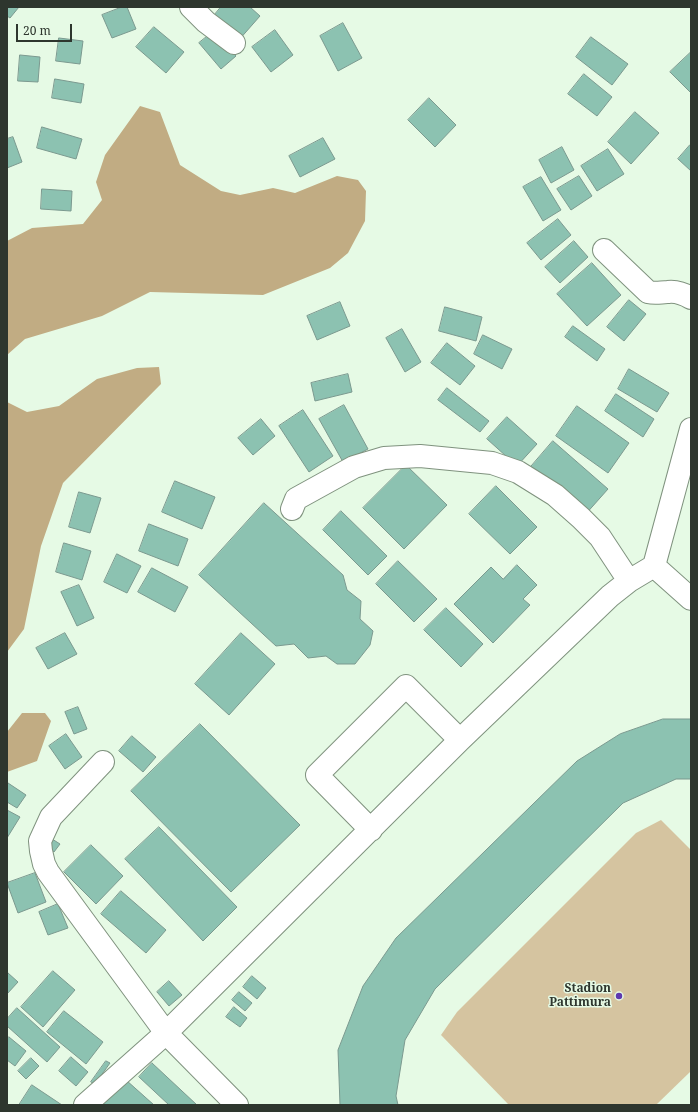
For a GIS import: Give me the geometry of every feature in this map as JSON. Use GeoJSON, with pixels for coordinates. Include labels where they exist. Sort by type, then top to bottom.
{"type":"FeatureCollection","features":[{"type":"Feature","properties":{"kind":"street"},"geometry":{"type":"LineString","coordinates":[[191,7],[206,22],[234,43]]}},
{"type":"Feature","properties":{"kind":"street"},"geometry":{"type":"LineString","coordinates":[[604,250],[648,292],[655,294],[669,291],[680,293],[691,298]]}},
{"type":"Feature","properties":{"kind":"street"},"geometry":{"type":"LineString","coordinates":[[85,1105],[166,1033],[460,740],[610,596],[629,581],[654,566],[691,429]]}},
{"type":"Feature","properties":{"kind":"street"},"geometry":{"type":"LineString","coordinates":[[292,509],[296,499],[328,483],[354,467],[384,458],[420,456],[492,463],[518,472],[555,495],[600,537],[629,581]]}},
{"type":"Feature","properties":{"kind":"street"},"geometry":{"type":"LineString","coordinates":[[654,566],[691,599]]}},
{"type":"Feature","properties":{"kind":"street"},"geometry":{"type":"LineString","coordinates":[[371,830],[317,775],[406,686],[460,740]]}},
{"type":"Feature","properties":{"kind":"street"},"geometry":{"type":"LineString","coordinates":[[103,762],[51,817],[40,841],[44,864],[48,872],[166,1033],[237,1105]]}},
{"type":"Feature","properties":{"kind":"shaded area"},"geometry":{"type":"Polygon","coordinates":[[[140,106],[160,112],[180,165],[221,191],[240,195],[273,188],[295,193],[337,176],[358,180],[366,191],[365,221],[348,253],[330,268],[263,295],[150,292],[102,316],[25,339],[7,355],[7,241],[32,228],[83,224],[102,200],[96,182],[105,155],[140,106]]]}},
{"type":"Feature","properties":{"kind":"shaded area"},"geometry":{"type":"Polygon","coordinates":[[[159,367],[161,384],[63,483],[41,546],[24,629],[7,652],[7,402],[27,412],[59,406],[97,379],[137,368],[159,367]]]}},
{"type":"Feature","properties":{"kind":"shaded area"},"geometry":{"type":"Polygon","coordinates":[[[22,713],[45,713],[51,721],[37,761],[7,772],[7,732],[22,713]]]}},
{"type":"Feature","properties":{"kind":"shaded area"},"geometry":{"type":"Polygon","coordinates":[[[661,820],[691,850],[691,1071],[656,1105],[509,1105],[441,1035],[457,1012],[636,833],[661,820]]]}},
{"type":"Feature","properties":{"kind":"building"},"geometry":{"type":"Polygon","coordinates":[[[7,7],[19,7],[10,18],[7,16],[7,7]]]}},
{"type":"Feature","properties":{"kind":"building"},"geometry":{"type":"Polygon","coordinates":[[[122,7],[127,7],[136,29],[112,38],[102,15],[122,7]]]}},
{"type":"Feature","properties":{"kind":"building"},"geometry":{"type":"Polygon","coordinates":[[[221,7],[250,7],[260,16],[238,41],[212,18],[221,7]]]}},
{"type":"Feature","properties":{"kind":"building"},"geometry":{"type":"Polygon","coordinates":[[[343,23],[362,58],[338,71],[320,36],[343,23]]]}},
{"type":"Feature","properties":{"kind":"building"},"geometry":{"type":"Polygon","coordinates":[[[154,27],[184,52],[166,73],[136,47],[154,27]]]}},
{"type":"Feature","properties":{"kind":"building"},"geometry":{"type":"Polygon","coordinates":[[[275,30],[293,55],[271,72],[252,47],[275,30]]]}},
{"type":"Feature","properties":{"kind":"building"},"geometry":{"type":"Polygon","coordinates":[[[214,31],[236,56],[221,69],[199,43],[214,31]]]}},
{"type":"Feature","properties":{"kind":"building"},"geometry":{"type":"Polygon","coordinates":[[[591,37],[628,64],[612,85],[576,57],[591,37]]]}},
{"type":"Feature","properties":{"kind":"building"},"geometry":{"type":"Polygon","coordinates":[[[59,38],[83,41],[80,64],[56,61],[59,38]]]}},
{"type":"Feature","properties":{"kind":"building"},"geometry":{"type":"Polygon","coordinates":[[[691,52],[691,93],[670,72],[691,52]]]}},
{"type":"Feature","properties":{"kind":"building"},"geometry":{"type":"Polygon","coordinates":[[[20,55],[40,57],[38,82],[18,81],[20,55]]]}},
{"type":"Feature","properties":{"kind":"building"},"geometry":{"type":"Polygon","coordinates":[[[584,74],[612,97],[597,116],[568,94],[584,74]]]}},
{"type":"Feature","properties":{"kind":"building"},"geometry":{"type":"Polygon","coordinates":[[[55,79],[84,84],[81,103],[52,98],[55,79]]]}},
{"type":"Feature","properties":{"kind":"building"},"geometry":{"type":"Polygon","coordinates":[[[429,98],[456,125],[435,147],[408,120],[429,98]]]}},
{"type":"Feature","properties":{"kind":"building"},"geometry":{"type":"Polygon","coordinates":[[[635,112],[659,133],[631,164],[608,142],[635,112]]]}},
{"type":"Feature","properties":{"kind":"building"},"geometry":{"type":"Polygon","coordinates":[[[42,127],[82,139],[76,159],[37,148],[42,127]]]}},
{"type":"Feature","properties":{"kind":"building"},"geometry":{"type":"Polygon","coordinates":[[[13,137],[22,162],[7,168],[7,139],[13,137]]]}},
{"type":"Feature","properties":{"kind":"building"},"geometry":{"type":"Polygon","coordinates":[[[323,138],[335,159],[300,177],[289,156],[323,138]]]}},
{"type":"Feature","properties":{"kind":"building"},"geometry":{"type":"Polygon","coordinates":[[[691,145],[691,171],[678,159],[691,145]]]}},
{"type":"Feature","properties":{"kind":"building"},"geometry":{"type":"Polygon","coordinates":[[[562,147],[574,170],[551,183],[539,160],[562,147]]]}},
{"type":"Feature","properties":{"kind":"building"},"geometry":{"type":"Polygon","coordinates":[[[608,149],[624,174],[597,191],[581,166],[608,149]]]}},
{"type":"Feature","properties":{"kind":"building"},"geometry":{"type":"Polygon","coordinates":[[[579,176],[592,196],[571,210],[557,189],[579,176]]]}},
{"type":"Feature","properties":{"kind":"building"},"geometry":{"type":"Polygon","coordinates":[[[541,177],[561,210],[543,221],[523,187],[541,177]]]}},
{"type":"Feature","properties":{"kind":"building"},"geometry":{"type":"Polygon","coordinates":[[[42,189],[72,191],[71,211],[41,209],[42,189]]]}},
{"type":"Feature","properties":{"kind":"building"},"geometry":{"type":"Polygon","coordinates":[[[558,219],[571,235],[541,260],[527,243],[558,219]]]}},
{"type":"Feature","properties":{"kind":"building"},"geometry":{"type":"Polygon","coordinates":[[[574,241],[588,257],[560,283],[545,267],[574,241]]]}},
{"type":"Feature","properties":{"kind":"building"},"geometry":{"type":"Polygon","coordinates":[[[592,263],[621,295],[587,326],[557,294],[592,263]]]}},
{"type":"Feature","properties":{"kind":"building"},"geometry":{"type":"Polygon","coordinates":[[[629,300],[646,314],[624,341],[607,327],[629,300]]]}},
{"type":"Feature","properties":{"kind":"building"},"geometry":{"type":"Polygon","coordinates":[[[340,302],[350,326],[317,340],[307,316],[340,302]]]}},
{"type":"Feature","properties":{"kind":"building"},"geometry":{"type":"Polygon","coordinates":[[[445,307],[482,317],[476,341],[439,331],[445,307]]]}},
{"type":"Feature","properties":{"kind":"building"},"geometry":{"type":"Polygon","coordinates":[[[573,326],[605,349],[597,361],[565,337],[573,326]]]}},
{"type":"Feature","properties":{"kind":"building"},"geometry":{"type":"Polygon","coordinates":[[[402,329],[421,362],[405,372],[386,338],[402,329]]]}},
{"type":"Feature","properties":{"kind":"building"},"geometry":{"type":"Polygon","coordinates":[[[483,335],[512,349],[502,369],[474,354],[483,335]]]}},
{"type":"Feature","properties":{"kind":"building"},"geometry":{"type":"Polygon","coordinates":[[[447,343],[475,366],[460,385],[431,363],[447,343]]]}},
{"type":"Feature","properties":{"kind":"building"},"geometry":{"type":"Polygon","coordinates":[[[629,369],[669,393],[657,412],[618,389],[629,369]]]}},
{"type":"Feature","properties":{"kind":"building"},"geometry":{"type":"Polygon","coordinates":[[[348,374],[352,392],[315,401],[311,383],[348,374]]]}},
{"type":"Feature","properties":{"kind":"building"},"geometry":{"type":"Polygon","coordinates":[[[447,388],[489,421],[480,432],[438,400],[447,388]]]}},
{"type":"Feature","properties":{"kind":"building"},"geometry":{"type":"Polygon","coordinates":[[[616,394],[654,419],[643,437],[605,411],[616,394]]]}},
{"type":"Feature","properties":{"kind":"building"},"geometry":{"type":"Polygon","coordinates":[[[344,405],[368,449],[343,462],[319,419],[344,405]]]}},
{"type":"Feature","properties":{"kind":"building"},"geometry":{"type":"Polygon","coordinates":[[[577,406],[629,443],[608,473],[556,436],[577,406]]]}},
{"type":"Feature","properties":{"kind":"building"},"geometry":{"type":"Polygon","coordinates":[[[303,410],[333,456],[309,472],[279,426],[303,410]]]}},
{"type":"Feature","properties":{"kind":"building"},"geometry":{"type":"Polygon","coordinates":[[[507,417],[537,444],[517,466],[487,439],[507,417]]]}},
{"type":"Feature","properties":{"kind":"building"},"geometry":{"type":"Polygon","coordinates":[[[261,419],[275,436],[253,455],[238,438],[261,419]]]}},
{"type":"Feature","properties":{"kind":"building"},"geometry":{"type":"Polygon","coordinates":[[[553,441],[608,489],[584,516],[529,469],[553,441]]]}},
{"type":"Feature","properties":{"kind":"building"},"geometry":{"type":"Polygon","coordinates":[[[406,465],[447,505],[404,549],[363,508],[406,465]]]}},
{"type":"Feature","properties":{"kind":"building"},"geometry":{"type":"Polygon","coordinates":[[[175,481],[215,497],[202,529],[162,512],[175,481]]]}},
{"type":"Feature","properties":{"kind":"building"},"geometry":{"type":"Polygon","coordinates":[[[496,486],[537,527],[510,554],[469,514],[496,486]]]}},
{"type":"Feature","properties":{"kind":"building"},"geometry":{"type":"Polygon","coordinates":[[[79,492],[101,498],[90,533],[69,527],[79,492]]]}},
{"type":"Feature","properties":{"kind":"building"},"geometry":{"type":"Polygon","coordinates":[[[264,503],[343,575],[347,590],[361,601],[360,619],[373,631],[370,645],[355,664],[337,664],[326,656],[308,658],[294,644],[276,646],[199,575],[264,503]]]}},
{"type":"Feature","properties":{"kind":"building"},"geometry":{"type":"Polygon","coordinates":[[[341,511],[387,556],[368,575],[323,530],[341,511]]]}},
{"type":"Feature","properties":{"kind":"building"},"geometry":{"type":"Polygon","coordinates":[[[149,524],[188,539],[178,566],[139,551],[149,524]]]}},
{"type":"Feature","properties":{"kind":"building"},"geometry":{"type":"Polygon","coordinates":[[[64,543],[91,551],[82,580],[56,572],[64,543]]]}},
{"type":"Feature","properties":{"kind":"building"},"geometry":{"type":"Polygon","coordinates":[[[117,554],[141,566],[127,593],[104,582],[117,554]]]}},
{"type":"Feature","properties":{"kind":"building"},"geometry":{"type":"Polygon","coordinates":[[[398,561],[437,599],[414,622],[376,584],[398,561]]]}},
{"type":"Feature","properties":{"kind":"building"},"geometry":{"type":"Polygon","coordinates":[[[517,565],[537,585],[523,599],[530,605],[493,643],[454,604],[491,567],[503,579],[517,565]]]}},
{"type":"Feature","properties":{"kind":"building"},"geometry":{"type":"Polygon","coordinates":[[[152,568],[188,587],[175,612],[138,592],[152,568]]]}},
{"type":"Feature","properties":{"kind":"building"},"geometry":{"type":"Polygon","coordinates":[[[79,585],[94,618],[77,626],[61,592],[79,585]]]}},
{"type":"Feature","properties":{"kind":"building"},"geometry":{"type":"Polygon","coordinates":[[[446,608],[483,644],[461,667],[424,630],[446,608]]]}},
{"type":"Feature","properties":{"kind":"building"},"geometry":{"type":"Polygon","coordinates":[[[65,633],[77,654],[48,669],[36,648],[65,633]]]}},
{"type":"Feature","properties":{"kind":"building"},"geometry":{"type":"Polygon","coordinates":[[[241,633],[275,664],[229,715],[195,684],[241,633]]]}},
{"type":"Feature","properties":{"kind":"building"},"geometry":{"type":"Polygon","coordinates":[[[78,707],[87,729],[74,734],[65,712],[78,707]]]}},
{"type":"Feature","properties":{"kind":"building"},"geometry":{"type":"Polygon","coordinates":[[[663,719],[691,719],[691,779],[676,779],[623,803],[435,989],[405,1040],[396,1096],[398,1105],[340,1105],[338,1050],[363,986],[396,938],[577,761],[620,734],[663,719]]]}},
{"type":"Feature","properties":{"kind":"building"},"geometry":{"type":"Polygon","coordinates":[[[200,724],[300,825],[231,892],[131,791],[200,724]]]}},
{"type":"Feature","properties":{"kind":"building"},"geometry":{"type":"Polygon","coordinates":[[[66,734],[82,757],[65,769],[49,746],[66,734]]]}},
{"type":"Feature","properties":{"kind":"building"},"geometry":{"type":"Polygon","coordinates":[[[132,736],[156,757],[143,772],[119,751],[132,736]]]}},
{"type":"Feature","properties":{"kind":"building"},"geometry":{"type":"Polygon","coordinates":[[[8,783],[26,795],[17,808],[7,802],[8,783]]]}},
{"type":"Feature","properties":{"kind":"building"},"geometry":{"type":"Polygon","coordinates":[[[7,810],[20,817],[7,838],[7,810]]]}},
{"type":"Feature","properties":{"kind":"building"},"geometry":{"type":"Polygon","coordinates":[[[159,827],[237,907],[203,941],[125,859],[159,827]]]}},
{"type":"Feature","properties":{"kind":"building"},"geometry":{"type":"Polygon","coordinates":[[[49,837],[60,844],[54,852],[43,845],[49,837]]]}},
{"type":"Feature","properties":{"kind":"building"},"geometry":{"type":"Polygon","coordinates":[[[91,845],[123,876],[96,904],[64,872],[91,845]]]}},
{"type":"Feature","properties":{"kind":"building"},"geometry":{"type":"Polygon","coordinates":[[[35,873],[46,902],[18,913],[7,883],[35,873]]]}},
{"type":"Feature","properties":{"kind":"building"},"geometry":{"type":"Polygon","coordinates":[[[121,891],[166,930],[146,953],[101,914],[121,891]]]}},
{"type":"Feature","properties":{"kind":"building"},"geometry":{"type":"Polygon","coordinates":[[[58,904],[68,928],[48,935],[39,912],[58,904]]]}},
{"type":"Feature","properties":{"kind":"building"},"geometry":{"type":"Polygon","coordinates":[[[53,971],[75,990],[43,1027],[21,1007],[53,971]]]}},
{"type":"Feature","properties":{"kind":"building"},"geometry":{"type":"Polygon","coordinates":[[[8,973],[18,982],[7,994],[7,975],[8,973]]]}},
{"type":"Feature","properties":{"kind":"building"},"geometry":{"type":"Polygon","coordinates":[[[252,976],[266,988],[257,999],[243,987],[252,976]]]}},
{"type":"Feature","properties":{"kind":"building"},"geometry":{"type":"Polygon","coordinates":[[[169,981],[182,995],[169,1006],[157,992],[169,981]]]}},
{"type":"Feature","properties":{"kind":"building"},"geometry":{"type":"Polygon","coordinates":[[[239,992],[252,1003],[245,1011],[232,1000],[239,992]]]}},
{"type":"Feature","properties":{"kind":"building"},"geometry":{"type":"Polygon","coordinates":[[[234,1007],[247,1018],[240,1027],[226,1017],[234,1007]]]}},
{"type":"Feature","properties":{"kind":"building"},"geometry":{"type":"Polygon","coordinates":[[[17,1008],[60,1047],[47,1062],[7,1026],[7,1019],[17,1008]]]}},
{"type":"Feature","properties":{"kind":"building"},"geometry":{"type":"Polygon","coordinates":[[[64,1011],[103,1042],[86,1064],[47,1032],[64,1011]]]}},
{"type":"Feature","properties":{"kind":"building"},"geometry":{"type":"Polygon","coordinates":[[[9,1037],[26,1051],[15,1066],[7,1060],[7,1039],[9,1037]]]}},
{"type":"Feature","properties":{"kind":"building"},"geometry":{"type":"Polygon","coordinates":[[[71,1057],[88,1072],[76,1086],[59,1071],[71,1057]]]}},
{"type":"Feature","properties":{"kind":"building"},"geometry":{"type":"Polygon","coordinates":[[[31,1058],[39,1066],[26,1079],[18,1071],[31,1058]]]}},
{"type":"Feature","properties":{"kind":"building"},"geometry":{"type":"Polygon","coordinates":[[[106,1061],[110,1063],[95,1084],[91,1082],[106,1061]]]}},
{"type":"Feature","properties":{"kind":"building"},"geometry":{"type":"Polygon","coordinates":[[[152,1063],[197,1105],[169,1105],[139,1077],[152,1063]]]}},
{"type":"Feature","properties":{"kind":"building"},"geometry":{"type":"Polygon","coordinates":[[[126,1080],[154,1105],[102,1105],[126,1080]]]}},
{"type":"Feature","properties":{"kind":"building"},"geometry":{"type":"Polygon","coordinates":[[[32,1085],[62,1105],[19,1105],[32,1085]]]}},
{"type":"Feature","properties":{"kind":"place","name":"Stadion Pattimura"},"geometry":{"type":"Point","coordinates":[619,996]}}]}
